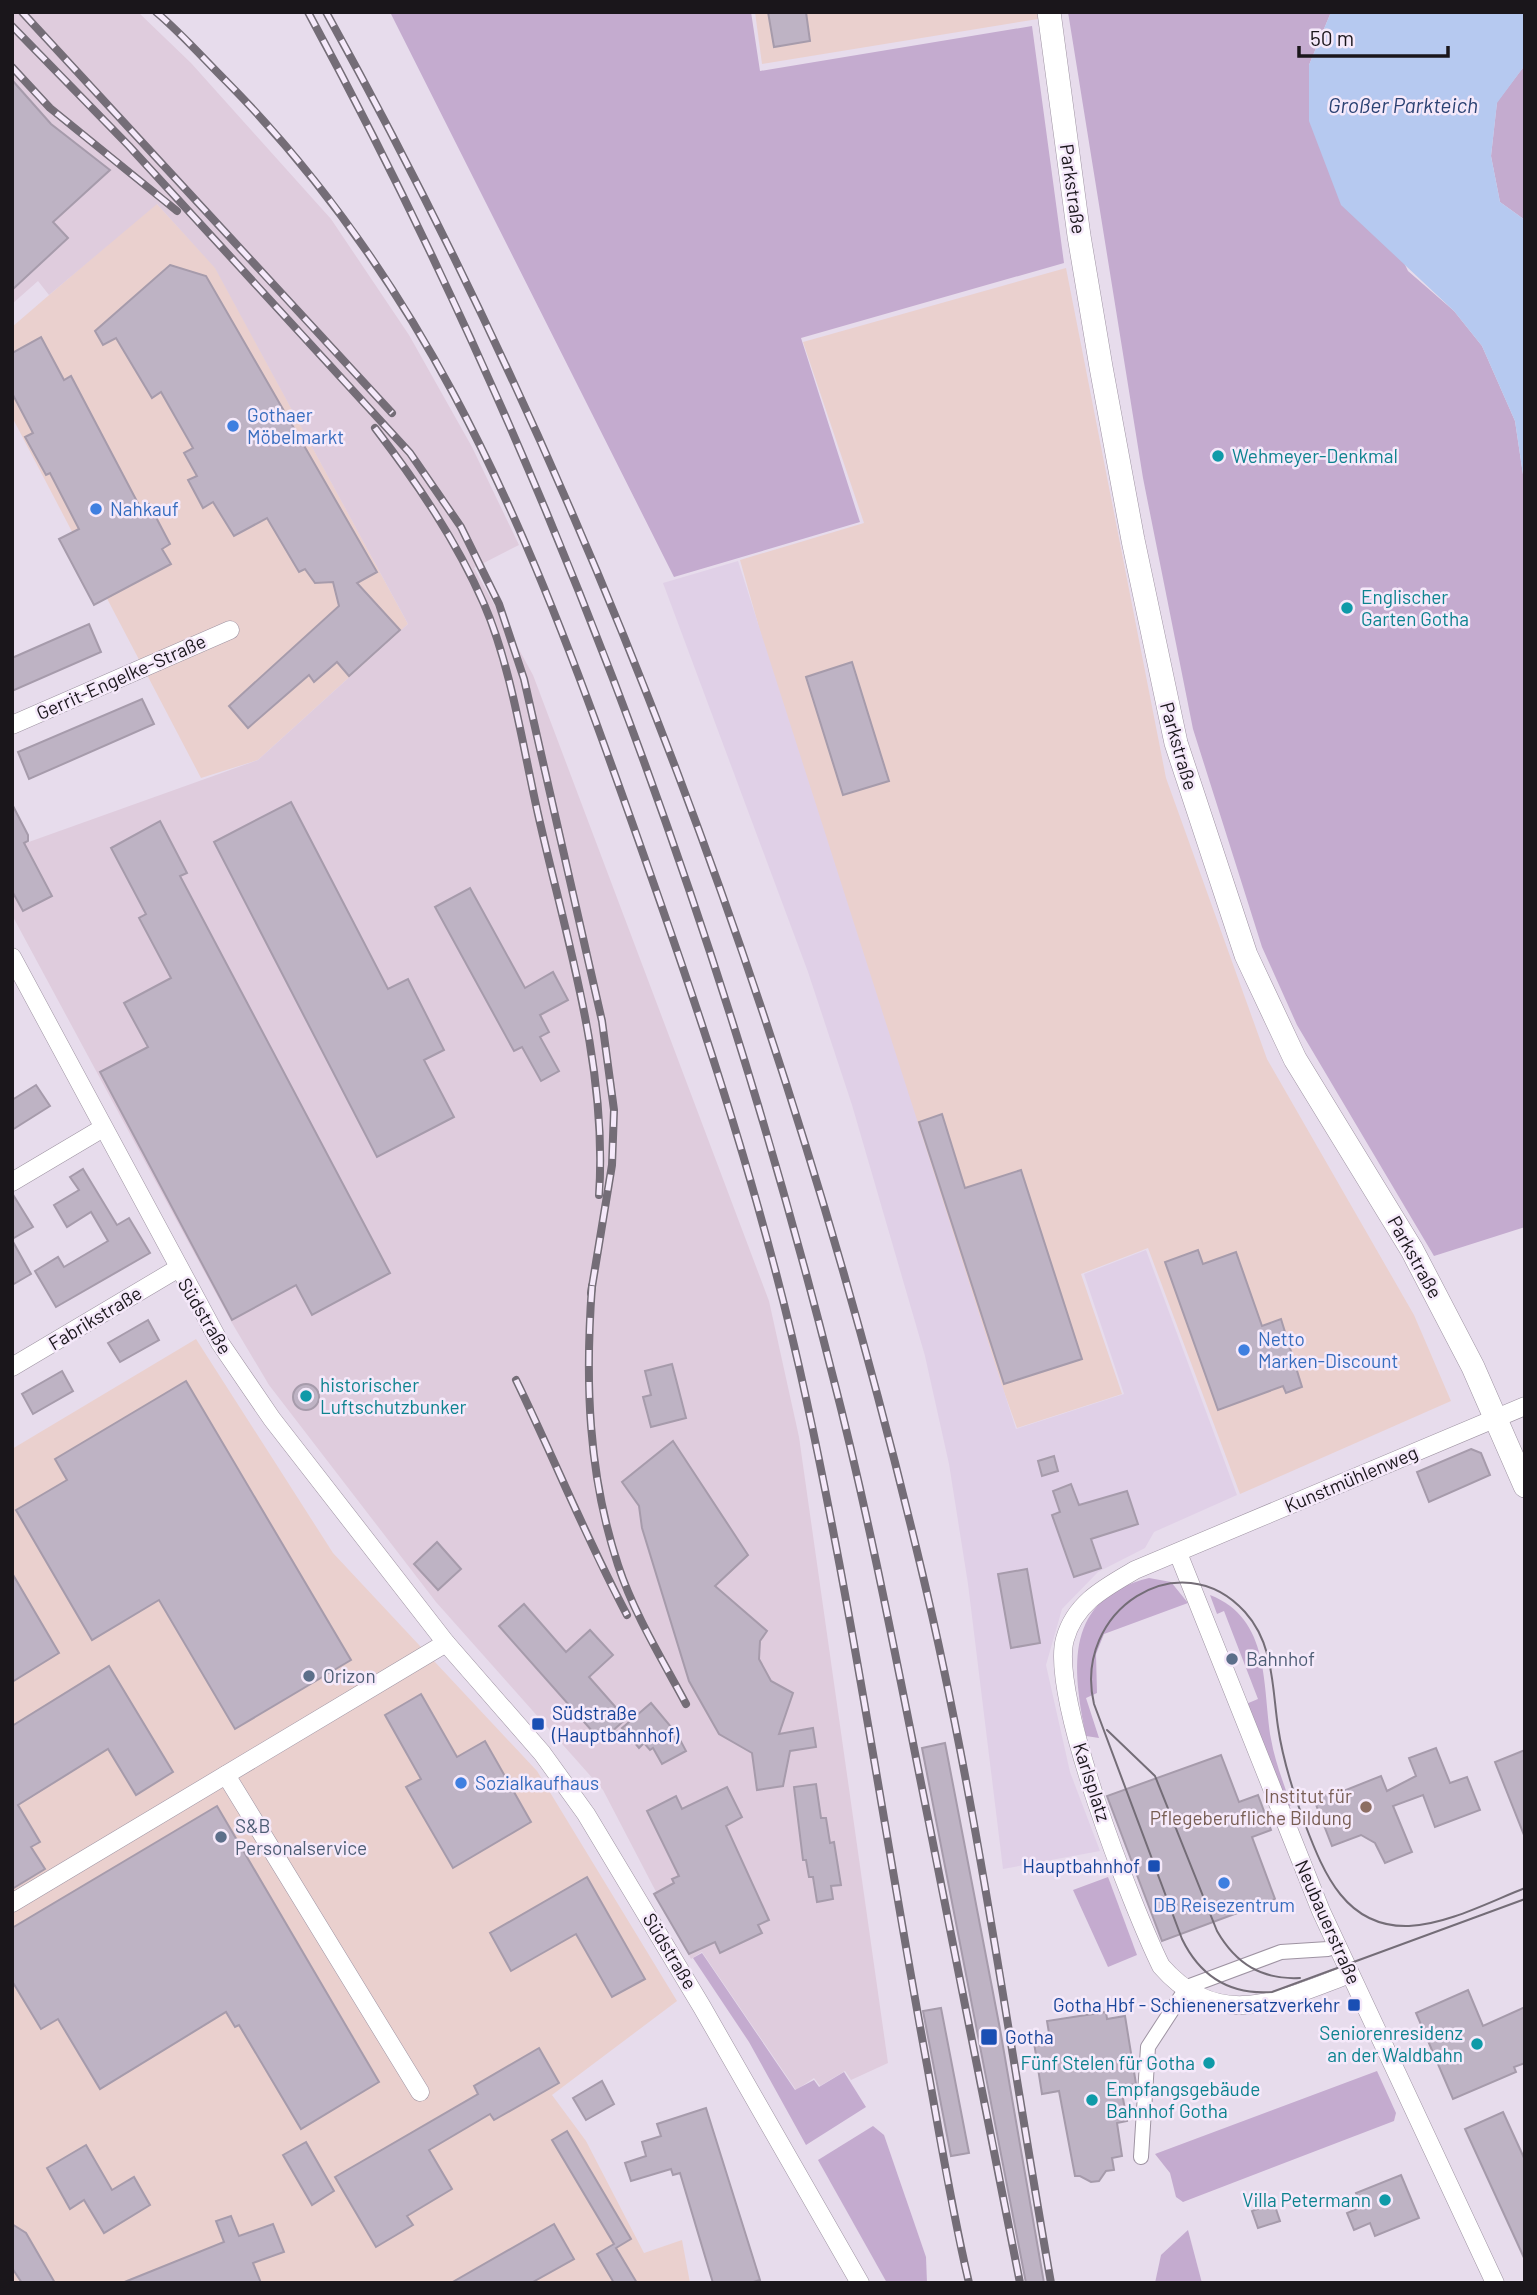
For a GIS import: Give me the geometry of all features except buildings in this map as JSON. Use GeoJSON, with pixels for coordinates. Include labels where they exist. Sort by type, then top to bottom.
{"type":"FeatureCollection","features":[{"type":"Feature","properties":{"kind":"street","name":"Parkstraße"},"geometry":{"type":"LineString","coordinates":[[1049,12],[1099,354],[1133,540],[1176,743],[1246,955],[1295,1059],[1397,1222],[1496,1416],[1525,1486]]}},
{"type":"Feature","properties":{"kind":"street","name":"Gerrit-Engelke-Straße"},"geometry":{"type":"LineString","coordinates":[[12,725],[230,630]]}},
{"type":"Feature","properties":{"kind":"street","name":"Südstraße"},"geometry":{"type":"LineString","coordinates":[[12,957],[177,1269],[218,1340],[272,1419],[446,1643],[541,1753],[586,1814],[702,2007],[860,2283]]}},
{"type":"Feature","properties":{"kind":"street"},"geometry":{"type":"LineString","coordinates":[[12,1182],[103,1128]]}},
{"type":"Feature","properties":{"kind":"street","name":"Fabrikstraße"},"geometry":{"type":"LineString","coordinates":[[12,1367],[177,1269]]}},
{"type":"Feature","properties":{"kind":"street","name":"Kunstmühlenweg"},"geometry":{"type":"LineString","coordinates":[[1178,1553],[1496,1416],[1525,1406]]}},
{"type":"Feature","properties":{"kind":"street","name":"Neubauerstraße"},"geometry":{"type":"LineString","coordinates":[[1178,1553],[1321,1911],[1495,2283]]}},
{"type":"Feature","properties":{"kind":"street","name":"Karlsplatz"},"geometry":{"type":"LineString","coordinates":[[1178,1553],[1135,1570],[1087,1600],[1065,1640],[1063,1660],[1066,1698],[1118,1858],[1161,1966],[1186,1987],[1210,2000],[1248,2007],[1283,1999],[1350,1974]]}},
{"type":"Feature","properties":{"kind":"street"},"geometry":{"type":"LineString","coordinates":[[12,1903],[446,1643]]}},
{"type":"Feature","properties":{"kind":"street"},"geometry":{"type":"LineString","coordinates":[[226,1775],[420,2092]]}},
{"type":"Feature","properties":{"kind":"street"},"geometry":{"type":"LineString","coordinates":[[1141,2157],[1143,2047],[1186,1987],[1281,1952],[1328,1949]]}},
{"type":"Feature","properties":{"kind":"shaded area"},"geometry":{"type":"Polygon","coordinates":[[[12,12],[138,12],[191,63],[331,219],[409,335],[472,447],[519,545],[474,568],[533,675],[769,1301],[799,1437],[888,2063],[851,2080],[845,2071],[820,2086],[814,2078],[796,2090],[702,1952],[691,1959],[603,1790],[436,1602],[269,1385],[232,1323],[12,915],[12,848],[258,760],[408,624],[215,268],[157,204],[49,295],[38,281],[12,304],[12,12]]]}},
{"type":"Feature","properties":{"kind":"shaded area"},"geometry":{"type":"Polygon","coordinates":[[[390,12],[751,12],[760,71],[1032,26],[1064,263],[801,338],[860,522],[674,577],[390,12]]]}},
{"type":"Feature","properties":{"kind":"shaded area"},"geometry":{"type":"Polygon","coordinates":[[[755,12],[1037,12],[1038,19],[762,64],[755,12]]]}},
{"type":"Feature","properties":{"kind":"shaded area","name":"Englischer Garten Gotha"},"geometry":{"type":"Polygon","coordinates":[[[1068,12],[1331,12],[1309,65],[1408,271],[1454,311],[1482,346],[1515,421],[1525,488],[1525,1227],[1434,1256],[1297,1025],[1262,947],[1193,729],[1143,478],[1068,12]]]}},
{"type":"Feature","properties":{"kind":"shaded area"},"geometry":{"type":"Polygon","coordinates":[[[1525,65],[1525,220],[1500,202],[1491,156],[1497,102],[1525,65]]]}},
{"type":"Feature","properties":{"kind":"shaded area"},"geometry":{"type":"Polygon","coordinates":[[[156,203],[215,267],[408,624],[258,760],[201,778],[12,417],[12,327],[156,203]]]}},
{"type":"Feature","properties":{"kind":"shaded area"},"geometry":{"type":"Polygon","coordinates":[[[1066,268],[1166,778],[1267,1059],[1414,1315],[1451,1401],[1240,1494],[1148,1248],[1081,1274],[1122,1394],[1017,1428],[867,1013],[740,560],[864,523],[803,342],[1066,268]]]}},
{"type":"Feature","properties":{"kind":"shaded area"},"geometry":{"type":"Polygon","coordinates":[[[738,561],[1016,1429],[1124,1394],[1084,1274],[1146,1250],[1237,1495],[1154,1532],[1145,1548],[1098,1572],[1062,1609],[1046,1665],[1070,1772],[1100,1851],[1003,1869],[968,1584],[949,1464],[925,1356],[852,1105],[808,972],[663,583],[738,561]]]}},
{"type":"Feature","properties":{"kind":"shaded area"},"geometry":{"type":"Polygon","coordinates":[[[196,1339],[333,1553],[537,1771],[677,2001],[552,2095],[586,2141],[644,2253],[682,2240],[690,2283],[12,2283],[12,1449],[196,1339]]]}},
{"type":"Feature","properties":{"kind":"shaded area"},"geometry":{"type":"Polygon","coordinates":[[[1149,1578],[1171,1582],[1188,1603],[1104,1634],[1096,1654],[1097,1693],[1086,1698],[1099,1738],[1086,1736],[1078,1685],[1080,1639],[1088,1619],[1101,1602],[1121,1588],[1149,1578]]]}},
{"type":"Feature","properties":{"kind":"shaded area"},"geometry":{"type":"Polygon","coordinates":[[[1210,1595],[1230,1606],[1244,1620],[1254,1637],[1264,1676],[1273,1748],[1291,1805],[1288,1807],[1246,1704],[1258,1699],[1224,1611],[1217,1614],[1210,1595]]]}},
{"type":"Feature","properties":{"kind":"shaded area"},"geometry":{"type":"Polygon","coordinates":[[[1108,1877],[1137,1955],[1108,1967],[1073,1890],[1108,1877]]]}},
{"type":"Feature","properties":{"kind":"shaded area"},"geometry":{"type":"Polygon","coordinates":[[[702,1953],[795,2090],[814,2080],[819,2087],[844,2072],[866,2107],[806,2145],[749,2042],[693,1958],[702,1953]]]}},
{"type":"Feature","properties":{"kind":"shaded area"},"geometry":{"type":"Polygon","coordinates":[[[1377,2071],[1396,2113],[1394,2121],[1183,2202],[1176,2197],[1170,2173],[1155,2154],[1377,2071]]]}},
{"type":"Feature","properties":{"kind":"shaded area"},"geometry":{"type":"Polygon","coordinates":[[[873,2126],[884,2135],[926,2257],[927,2283],[887,2283],[818,2160],[873,2126]]]}},
{"type":"Feature","properties":{"kind":"shaded area"},"geometry":{"type":"Polygon","coordinates":[[[1188,2230],[1202,2283],[1155,2283],[1161,2255],[1188,2230]]]}},
{"type":"Feature","properties":{"kind":"water","name":"Großer Parkteich"},"geometry":{"type":"Polygon","coordinates":[[[1331,12],[1525,12],[1525,65],[1497,103],[1491,156],[1500,202],[1525,220],[1525,488],[1515,421],[1482,346],[1454,311],[1341,205],[1309,121],[1309,65],[1331,12]]]}},
{"type":"Feature","properties":{"kind":"tram line"},"geometry":{"type":"LineString","coordinates":[[1525,1888],[1468,1912],[1424,1924],[1387,1924],[1369,1918],[1353,1908],[1340,1895],[1312,1843],[1283,1752],[1267,1652],[1262,1638],[1245,1612],[1219,1591],[1191,1583],[1163,1585],[1137,1596],[1115,1615],[1099,1640],[1092,1670],[1094,1704],[1182,1939],[1198,1963],[1218,1980],[1243,1990],[1272,1992],[1525,1899]]}},
{"type":"Feature","properties":{"kind":"tram line"},"geometry":{"type":"LineString","coordinates":[[1107,1730],[1155,1776],[1224,1943],[1251,1968],[1274,1976],[1300,1978]]}},
{"type":"Feature","properties":{"kind":"railway"},"geometry":{"type":"LineString","coordinates":[[22,12],[392,413]]}},
{"type":"Feature","properties":{"kind":"railway"},"geometry":{"type":"LineString","coordinates":[[156,12],[226,81],[293,155],[353,231],[406,311],[453,394],[496,479],[535,567],[572,657],[635,830],[717,1071],[787,1315],[839,1564],[912,1982],[969,2283]]}},
{"type":"Feature","properties":{"kind":"railway"},"geometry":{"type":"LineString","coordinates":[[308,12],[392,174],[471,340],[545,508],[613,678],[676,851],[733,1025],[786,1200],[860,1488],[1020,2283]]}},
{"type":"Feature","properties":{"kind":"railway"},"geometry":{"type":"LineString","coordinates":[[326,12],[424,197],[515,385],[599,577],[677,771],[748,968],[812,1168],[870,1369],[942,1660],[976,1837],[1051,2283]]}},
{"type":"Feature","properties":{"kind":"railway"},"geometry":{"type":"LineString","coordinates":[[12,26],[129,146],[410,453],[461,527],[499,604],[524,679],[602,1021],[614,1110],[612,1165],[591,1293]]}},
{"type":"Feature","properties":{"kind":"railway"},"geometry":{"type":"LineString","coordinates":[[12,67],[50,108],[177,211]]}},
{"type":"Feature","properties":{"kind":"railway"},"geometry":{"type":"LineString","coordinates":[[375,428],[421,491],[461,557],[484,604],[502,654],[572,955],[591,1051],[600,1147],[599,1195]]}},
{"type":"Feature","properties":{"kind":"railway"},"geometry":{"type":"LineString","coordinates":[[592,1286],[589,1392],[600,1496],[618,1565],[632,1601],[686,1704]]}},
{"type":"Feature","properties":{"kind":"railway"},"geometry":{"type":"LineString","coordinates":[[516,1380],[627,1615]]}},
{"type":"Feature","properties":{"kind":"place","name":"Gothaer Möbelmarkt"},"geometry":{"type":"Point","coordinates":[233,426]}},
{"type":"Feature","properties":{"kind":"place","name":"Wehmeyer-Denkmal"},"geometry":{"type":"Point","coordinates":[1218,456]}},
{"type":"Feature","properties":{"kind":"place","name":"Nahkauf"},"geometry":{"type":"Point","coordinates":[96,509]}},
{"type":"Feature","properties":{"kind":"place","name":"Englischer Garten Gotha"},"geometry":{"type":"Point","coordinates":[1347,608]}},
{"type":"Feature","properties":{"kind":"place","name":"Netto Marken-Discount"},"geometry":{"type":"Point","coordinates":[1244,1350]}},
{"type":"Feature","properties":{"kind":"place","name":"historischer Luftschutzbunker"},"geometry":{"type":"Point","coordinates":[306,1396]}},
{"type":"Feature","properties":{"kind":"place","name":"Bahnhof"},"geometry":{"type":"Point","coordinates":[1232,1659]}},
{"type":"Feature","properties":{"kind":"place","name":"Orizon"},"geometry":{"type":"Point","coordinates":[309,1676]}},
{"type":"Feature","properties":{"kind":"place","name":"Südstraße (Hauptbahnhof)"},"geometry":{"type":"Point","coordinates":[538,1724]}},
{"type":"Feature","properties":{"kind":"place","name":"Sozialkaufhaus"},"geometry":{"type":"Point","coordinates":[461,1783]}},
{"type":"Feature","properties":{"kind":"place","name":"Institut für Pflegeberufliche Bildung"},"geometry":{"type":"Point","coordinates":[1366,1807]}},
{"type":"Feature","properties":{"kind":"place","name":"S&B Personalservice"},"geometry":{"type":"Point","coordinates":[221,1837]}},
{"type":"Feature","properties":{"kind":"place","name":"Hauptbahnhof"},"geometry":{"type":"Point","coordinates":[1154,1866]}},
{"type":"Feature","properties":{"kind":"place","name":"DB Reisezentrum"},"geometry":{"type":"Point","coordinates":[1224,1883]}},
{"type":"Feature","properties":{"kind":"place","name":"Gotha Hbf - Schienenersatzverkehr"},"geometry":{"type":"Point","coordinates":[1354,2005]}},
{"type":"Feature","properties":{"kind":"place","name":"Gotha"},"geometry":{"type":"Point","coordinates":[989,2037]}},
{"type":"Feature","properties":{"kind":"place","name":"Seniorenresidenz an der Waldbahn"},"geometry":{"type":"Point","coordinates":[1477,2044]}},
{"type":"Feature","properties":{"kind":"place","name":"Fünf Stelen für Gotha"},"geometry":{"type":"Point","coordinates":[1209,2063]}},
{"type":"Feature","properties":{"kind":"place","name":"Empfangsgebäude Bahnhof Gotha"},"geometry":{"type":"Point","coordinates":[1092,2100]}},
{"type":"Feature","properties":{"kind":"place","name":"Villa Petermann"},"geometry":{"type":"Point","coordinates":[1385,2200]}}]}
